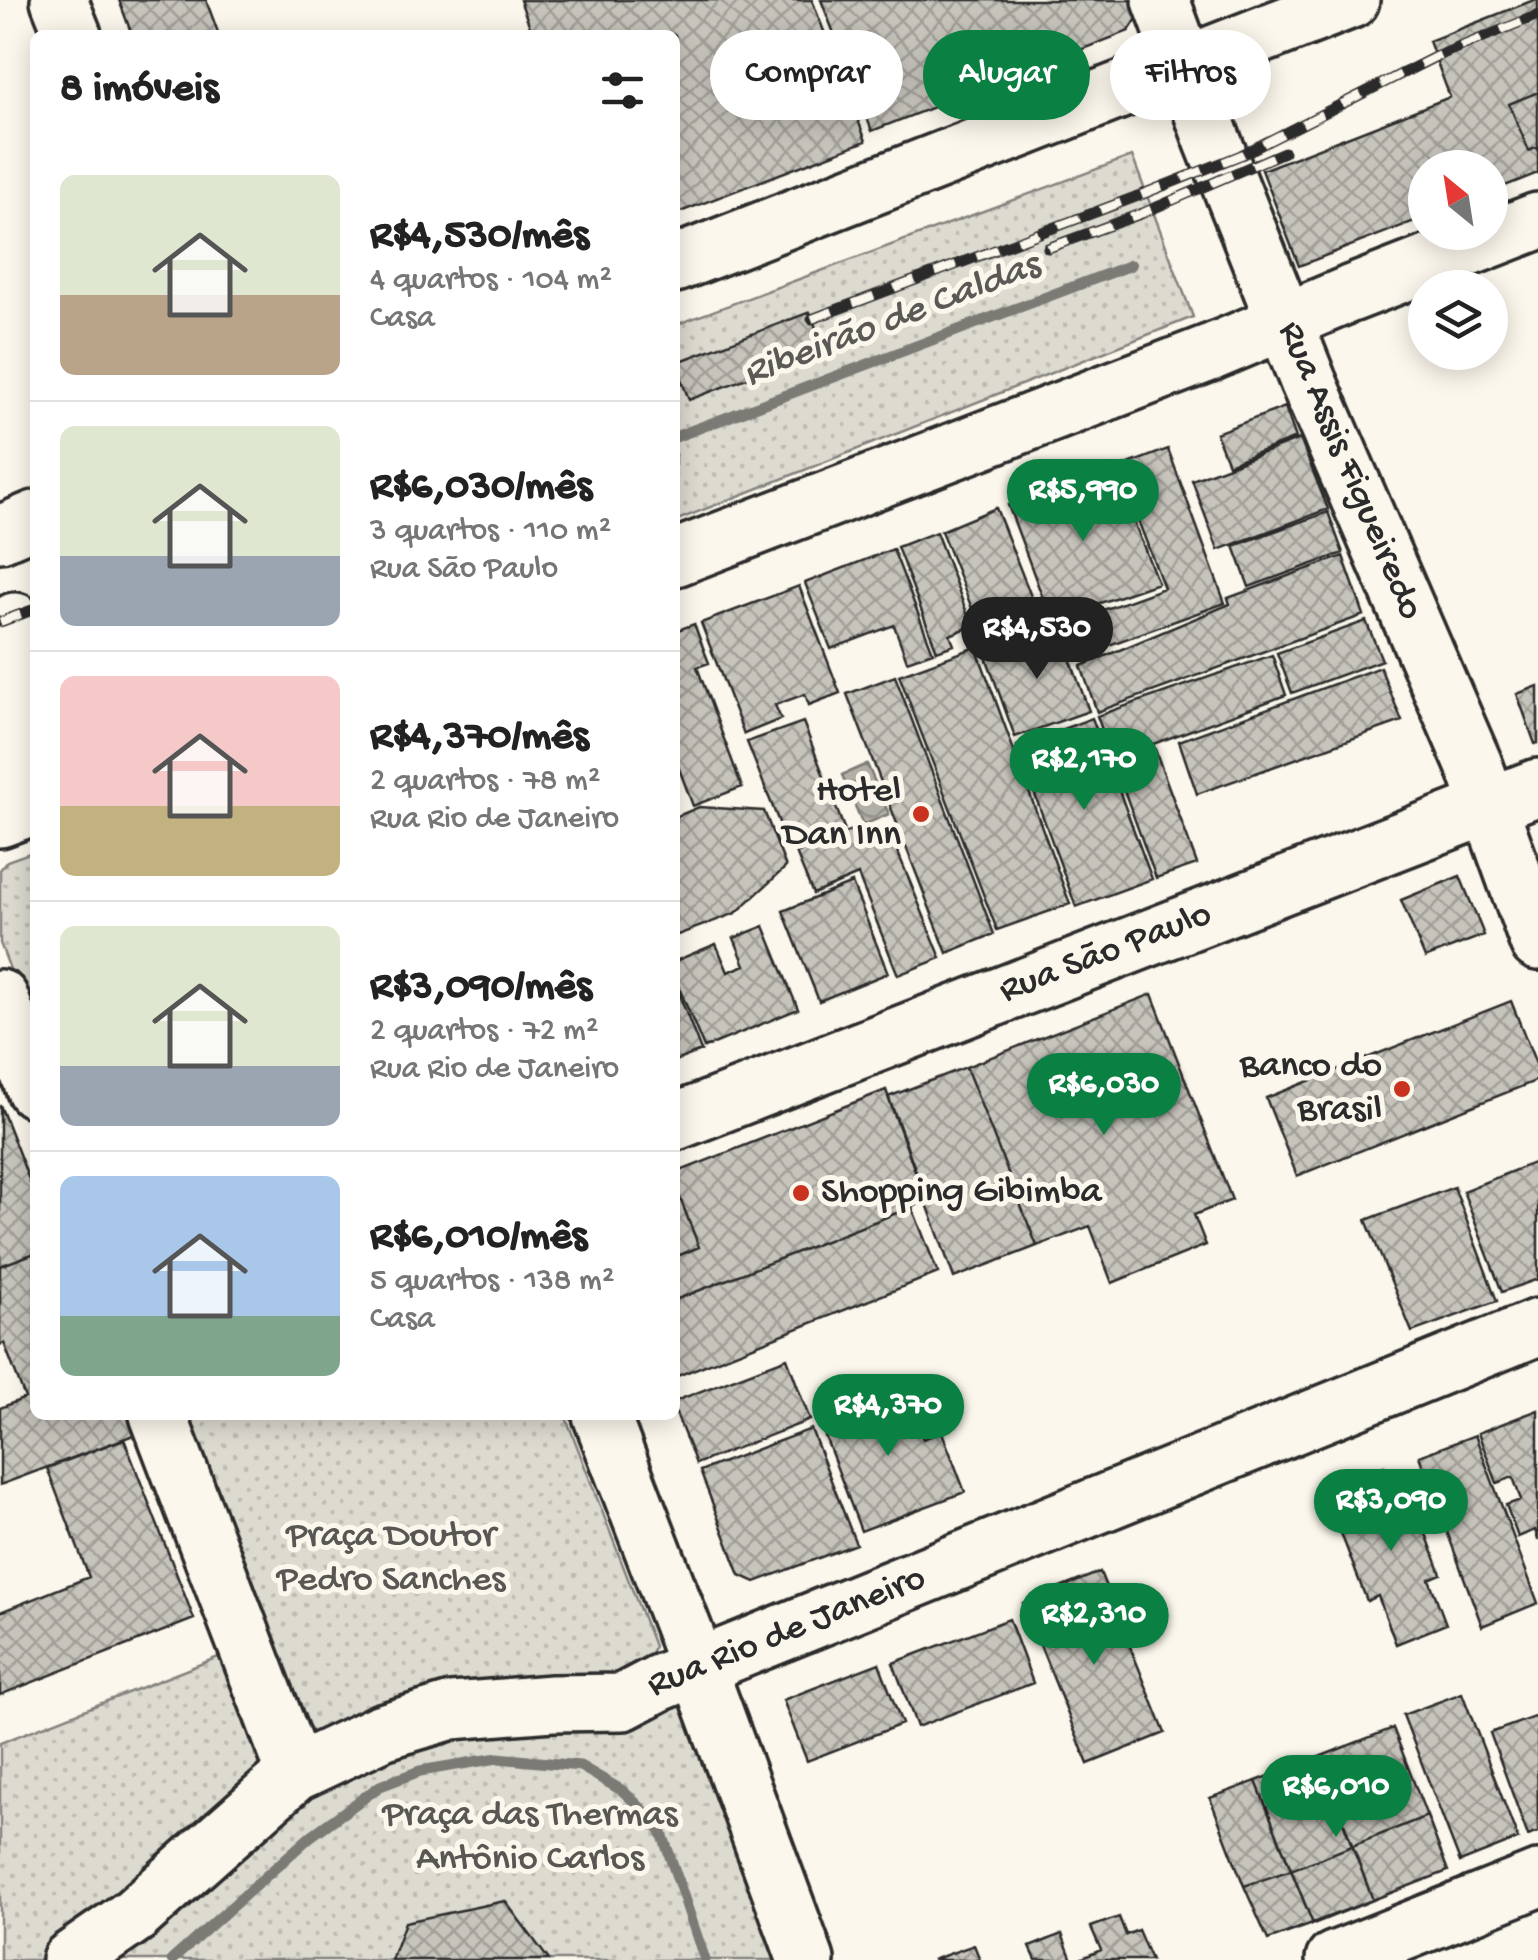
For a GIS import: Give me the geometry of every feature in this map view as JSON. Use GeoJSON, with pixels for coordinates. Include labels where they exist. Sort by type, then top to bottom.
{"type":"FeatureCollection","features":[{"type":"Feature","properties":{"kind":"street"},"geometry":{"type":"LineString","coordinates":[[60,0],[71,30]]}},
{"type":"Feature","properties":{"kind":"street","name":"Rua Assis Figueiredo"},"geometry":{"type":"LineString","coordinates":[[1161,0],[1172,30]]}},
{"type":"Feature","properties":{"kind":"street"},"geometry":{"type":"LineString","coordinates":[[1271,31],[1351,0]]}},
{"type":"Feature","properties":{"kind":"street"},"geometry":{"type":"LineString","coordinates":[[680,262],[1110,93]]}},
{"type":"Feature","properties":{"kind":"street","name":"Rua Assis Figueiredo"},"geometry":{"type":"LineString","coordinates":[[1205,120],[1285,322],[1514,797],[1538,942]]}},
{"type":"Feature","properties":{"kind":"street"},"geometry":{"type":"LineString","coordinates":[[680,556],[1538,222]]}},
{"type":"Feature","properties":{"kind":"street"},"geometry":{"type":"LineString","coordinates":[[0,534],[30,522]]}},
{"type":"Feature","properties":{"kind":"street"},"geometry":{"type":"LineString","coordinates":[[0,797],[26,691],[17,622]]}},
{"type":"Feature","properties":{"kind":"street","name":"Rua São Paulo"},"geometry":{"type":"LineString","coordinates":[[680,1120],[1514,797]]}},
{"type":"Feature","properties":{"kind":"street"},"geometry":{"type":"LineString","coordinates":[[0,819],[30,808]]}},
{"type":"Feature","properties":{"kind":"street"},"geometry":{"type":"LineString","coordinates":[[0,998],[30,1077]]}},
{"type":"Feature","properties":{"kind":"street","name":"Rua Rio de Janeiro"},"geometry":{"type":"LineString","coordinates":[[70,1960],[135,1916],[295,1774],[382,1732],[452,1711],[623,1702],[698,1667],[1538,1327]]}},
{"type":"Feature","properties":{"kind":"street"},"geometry":{"type":"LineString","coordinates":[[160,1420],[295,1774]]}},
{"type":"Feature","properties":{"kind":"street"},"geometry":{"type":"LineString","coordinates":[[603,1420],[806,1960]]}},
{"type":"Feature","properties":{"kind":"street"},"geometry":{"type":"LineString","coordinates":[[1334,1960],[1538,1879]]}},
{"type":"Feature","properties":{"kind":"green space"},"geometry":{"type":"Polygon","coordinates":[[[1132,156],[1193,317],[680,519],[680,323],[1132,156]]]}},
{"type":"Feature","properties":{"kind":"green space"},"geometry":{"type":"Polygon","coordinates":[[[30,853],[30,1022],[0,943],[0,870],[7,861],[30,853]]]}},
{"type":"Feature","properties":{"kind":"green space","name":"Praça Doutor Pedro Sanches"},"geometry":{"type":"Polygon","coordinates":[[[182,1420],[567,1420],[654,1646],[642,1679],[309,1738],[182,1420]]]}},
{"type":"Feature","properties":{"kind":"green space"},"geometry":{"type":"Polygon","coordinates":[[[221,1656],[262,1773],[38,1960],[0,1960],[0,1743],[221,1656]]]}},
{"type":"Feature","properties":{"kind":"green space","name":"Praça das Thermas Antônio Carlos"},"geometry":{"type":"Polygon","coordinates":[[[681,1706],[775,1960],[108,1960],[286,1807],[447,1729],[630,1724],[681,1706]]]}},
{"type":"Feature","properties":{"kind":"water"},"geometry":{"type":"Polygon","coordinates":[[[867,764],[889,814],[863,825],[842,775],[867,764]]]}},
{"type":"Feature","properties":{"kind":"building"},"geometry":{"type":"Polygon","coordinates":[[[119,0],[206,0],[217,30],[130,30],[119,0]]]}},
{"type":"Feature","properties":{"kind":"building"},"geometry":{"type":"Polygon","coordinates":[[[520,0],[812,0],[823,30],[710,30],[710,120],[858,120],[866,141],[680,212],[680,30],[531,30],[520,0]]]}},
{"type":"Feature","properties":{"kind":"building"},"geometry":{"type":"Polygon","coordinates":[[[821,0],[1135,0],[1140,14],[1130,30],[1110,30],[1110,38],[1090,46],[1090,30],[923,30],[923,111],[903,119],[903,30],[833,30],[821,0]]]}},
{"type":"Feature","properties":{"kind":"building"},"geometry":{"type":"Polygon","coordinates":[[[1538,0],[1538,173],[1508,185],[1508,150],[1408,150],[1408,224],[1299,266],[1262,170],[1450,97],[1429,41],[1538,0]]]}},
{"type":"Feature","properties":{"kind":"building"},"geometry":{"type":"Polygon","coordinates":[[[1538,92],[1538,147],[1529,151],[1509,104],[1538,92]]]}},
{"type":"Feature","properties":{"kind":"building"},"geometry":{"type":"Polygon","coordinates":[[[868,120],[900,120],[872,131],[868,120]]]}},
{"type":"Feature","properties":{"kind":"building"},"geometry":{"type":"Polygon","coordinates":[[[810,312],[824,349],[689,400],[680,376],[680,361],[810,312]]]}},
{"type":"Feature","properties":{"kind":"building"},"geometry":{"type":"Polygon","coordinates":[[[1285,407],[1296,438],[1228,464],[1216,433],[1285,407]]]}},
{"type":"Feature","properties":{"kind":"building"},"geometry":{"type":"Polygon","coordinates":[[[1300,439],[1328,509],[1218,550],[1192,480],[1300,439]]]}},
{"type":"Feature","properties":{"kind":"building"},"geometry":{"type":"Polygon","coordinates":[[[1168,449],[1225,603],[1076,657],[1064,624],[1164,588],[1118,468],[1168,449]]]}},
{"type":"Feature","properties":{"kind":"building"},"geometry":{"type":"Polygon","coordinates":[[[1112,466],[1158,583],[1051,620],[1008,505],[1112,466]]]}},
{"type":"Feature","properties":{"kind":"building"},"geometry":{"type":"Polygon","coordinates":[[[996,508],[1038,614],[983,636],[941,531],[996,508]]]}},
{"type":"Feature","properties":{"kind":"building"},"geometry":{"type":"Polygon","coordinates":[[[1328,512],[1343,553],[1249,587],[1234,546],[1328,512]]]}},
{"type":"Feature","properties":{"kind":"building"},"geometry":{"type":"Polygon","coordinates":[[[936,532],[972,626],[950,635],[954,645],[937,651],[897,547],[936,532]]]}},
{"type":"Feature","properties":{"kind":"building"},"geometry":{"type":"Polygon","coordinates":[[[893,549],[933,652],[907,661],[894,625],[831,649],[805,583],[893,549]]]}},
{"type":"Feature","properties":{"kind":"building"},"geometry":{"type":"Polygon","coordinates":[[[1343,556],[1364,615],[1097,712],[1081,666],[1230,604],[1228,598],[1343,556]]]}},
{"type":"Feature","properties":{"kind":"building"},"geometry":{"type":"Polygon","coordinates":[[[799,586],[840,693],[809,705],[805,694],[775,705],[781,719],[744,734],[701,623],[799,586]]]}},
{"type":"Feature","properties":{"kind":"building"},"geometry":{"type":"Polygon","coordinates":[[[1366,621],[1382,660],[1292,693],[1277,653],[1366,621]]]}},
{"type":"Feature","properties":{"kind":"building"},"geometry":{"type":"Polygon","coordinates":[[[694,624],[709,663],[697,667],[742,787],[693,806],[680,771],[680,629],[694,624]]]}},
{"type":"Feature","properties":{"kind":"building"},"geometry":{"type":"Polygon","coordinates":[[[1059,628],[1089,711],[1015,737],[985,654],[1059,628]]]}},
{"type":"Feature","properties":{"kind":"building"},"geometry":{"type":"Polygon","coordinates":[[[976,647],[1070,904],[997,930],[899,675],[976,647]]]}},
{"type":"Feature","properties":{"kind":"building"},"geometry":{"type":"Polygon","coordinates":[[[1272,655],[1286,695],[1153,744],[1197,864],[1156,878],[1097,716],[1272,655]]]}},
{"type":"Feature","properties":{"kind":"building"},"geometry":{"type":"Polygon","coordinates":[[[1380,667],[1402,721],[1197,794],[1179,741],[1380,667]]]}},
{"type":"Feature","properties":{"kind":"building","name":"Hotel Dan Inn"},"geometry":{"type":"Polygon","coordinates":[[[895,676],[994,934],[947,953],[847,694],[895,676]]]}},
{"type":"Feature","properties":{"kind":"building"},"geometry":{"type":"Polygon","coordinates":[[[1538,686],[1538,743],[1535,744],[1517,694],[1538,686]]]}},
{"type":"Feature","properties":{"kind":"building"},"geometry":{"type":"Polygon","coordinates":[[[1092,718],[1152,879],[1076,907],[1017,746],[1092,718]]]}},
{"type":"Feature","properties":{"kind":"building"},"geometry":{"type":"Polygon","coordinates":[[[803,722],[844,828],[790,850],[747,742],[803,722]]]}},
{"type":"Feature","properties":{"kind":"building"},"geometry":{"type":"Polygon","coordinates":[[[699,807],[764,811],[786,867],[736,913],[680,934],[680,815],[699,807]]]}},
{"type":"Feature","properties":{"kind":"building"},"geometry":{"type":"Polygon","coordinates":[[[854,829],[863,850],[892,838],[941,958],[898,975],[858,875],[813,894],[796,853],[854,829]]]}},
{"type":"Feature","properties":{"kind":"building"},"geometry":{"type":"Polygon","coordinates":[[[1460,876],[1484,935],[1425,958],[1401,900],[1460,876]]]}},
{"type":"Feature","properties":{"kind":"building","name":"Hotel Dan Inn"},"geometry":{"type":"Polygon","coordinates":[[[852,883],[888,973],[819,1001],[783,911],[852,883]]]}},
{"type":"Feature","properties":{"kind":"building"},"geometry":{"type":"Polygon","coordinates":[[[764,926],[798,1009],[704,1048],[680,990],[680,959],[716,944],[728,972],[745,965],[734,938],[764,926]]]}},
{"type":"Feature","properties":{"kind":"building"},"geometry":{"type":"Polygon","coordinates":[[[1152,994],[1232,1200],[1194,1215],[1206,1245],[1112,1283],[1090,1226],[1037,1246],[966,1067],[1152,994]]]}},
{"type":"Feature","properties":{"kind":"building"},"geometry":{"type":"Polygon","coordinates":[[[680,997],[701,1051],[680,1059],[680,997]]]}},
{"type":"Feature","properties":{"kind":"building","name":"Banco do Brasil"},"geometry":{"type":"Polygon","coordinates":[[[1511,1001],[1538,1069],[1538,1080],[1297,1176],[1266,1098],[1511,1001]]]}},
{"type":"Feature","properties":{"kind":"building"},"geometry":{"type":"Polygon","coordinates":[[[966,1067],[1037,1246],[954,1278],[888,1097],[966,1067]]]}},
{"type":"Feature","properties":{"kind":"building","name":"Shopping Gibimba"},"geometry":{"type":"Polygon","coordinates":[[[886,1090],[927,1201],[680,1298],[680,1255],[699,1247],[680,1198],[680,1171],[886,1090]]]}},
{"type":"Feature","properties":{"kind":"building"},"geometry":{"type":"Polygon","coordinates":[[[0,1105],[30,1182],[30,1255],[0,1266],[0,1105]]]}},
{"type":"Feature","properties":{"kind":"building"},"geometry":{"type":"Polygon","coordinates":[[[1538,1161],[1538,1279],[1502,1292],[1463,1191],[1538,1161]]]}},
{"type":"Feature","properties":{"kind":"building"},"geometry":{"type":"Polygon","coordinates":[[[1454,1187],[1497,1301],[1412,1332],[1366,1220],[1454,1187]]]}},
{"type":"Feature","properties":{"kind":"building"},"geometry":{"type":"Polygon","coordinates":[[[680,1198],[699,1247],[680,1255],[680,1198]]]}},
{"type":"Feature","properties":{"kind":"building"},"geometry":{"type":"Polygon","coordinates":[[[912,1207],[938,1273],[680,1375],[680,1298],[912,1207]]]}},
{"type":"Feature","properties":{"kind":"building"},"geometry":{"type":"Polygon","coordinates":[[[30,1255],[30,1420],[135,1420],[139,1433],[0,1485],[0,1408],[25,1398],[4,1343],[0,1345],[0,1266],[30,1255]]]}},
{"type":"Feature","properties":{"kind":"building"},"geometry":{"type":"Polygon","coordinates":[[[787,1358],[810,1420],[696,1464],[679,1420],[680,1399],[787,1358]]]}},
{"type":"Feature","properties":{"kind":"building"},"geometry":{"type":"Polygon","coordinates":[[[902,1385],[923,1439],[942,1432],[965,1492],[861,1531],[818,1418],[902,1385]]]}},
{"type":"Feature","properties":{"kind":"building"},"geometry":{"type":"Polygon","coordinates":[[[1538,1410],[1538,1540],[1535,1530],[1518,1537],[1506,1505],[1521,1500],[1513,1477],[1497,1483],[1478,1433],[1538,1410]]]}},
{"type":"Feature","properties":{"kind":"building"},"geometry":{"type":"Polygon","coordinates":[[[811,1429],[856,1544],[755,1582],[740,1575],[700,1471],[811,1429]]]}},
{"type":"Feature","properties":{"kind":"building"},"geometry":{"type":"Polygon","coordinates":[[[1475,1435],[1538,1603],[1482,1626],[1419,1456],[1475,1435]]]}},
{"type":"Feature","properties":{"kind":"building"},"geometry":{"type":"Polygon","coordinates":[[[124,1439],[194,1619],[0,1695],[0,1612],[89,1577],[47,1468],[124,1439]]]}},
{"type":"Feature","properties":{"kind":"building"},"geometry":{"type":"Polygon","coordinates":[[[1384,1466],[1397,1499],[1411,1493],[1441,1574],[1429,1579],[1446,1624],[1396,1644],[1378,1596],[1367,1601],[1337,1523],[1351,1517],[1338,1484],[1384,1466]]]}},
{"type":"Feature","properties":{"kind":"building"},"geometry":{"type":"Polygon","coordinates":[[[1100,1572],[1165,1733],[1088,1764],[1023,1603],[1100,1572]]]}},
{"type":"Feature","properties":{"kind":"building"},"geometry":{"type":"Polygon","coordinates":[[[1009,1619],[1033,1683],[917,1727],[893,1663],[1009,1619]]]}},
{"type":"Feature","properties":{"kind":"building"},"geometry":{"type":"Polygon","coordinates":[[[879,1663],[902,1724],[807,1761],[783,1700],[879,1663]]]}},
{"type":"Feature","properties":{"kind":"building"},"geometry":{"type":"Polygon","coordinates":[[[1462,1693],[1518,1839],[1460,1862],[1403,1715],[1462,1693]]]}},
{"type":"Feature","properties":{"kind":"building"},"geometry":{"type":"Polygon","coordinates":[[[1537,1716],[1538,1832],[1528,1836],[1490,1733],[1537,1716]]]}},
{"type":"Feature","properties":{"kind":"building"},"geometry":{"type":"Polygon","coordinates":[[[1393,1728],[1448,1871],[1268,1940],[1210,1798],[1256,1781],[1291,1870],[1352,1846],[1319,1757],[1393,1728]]]}},
{"type":"Feature","properties":{"kind":"building"},"geometry":{"type":"Polygon","coordinates":[[[1319,1757],[1373,1900],[1313,1924],[1256,1781],[1319,1757]]]}},
{"type":"Feature","properties":{"kind":"building"},"geometry":{"type":"Polygon","coordinates":[[[1427,1816],[1448,1871],[1373,1900],[1352,1846],[1427,1816]]]}},
{"type":"Feature","properties":{"kind":"building"},"geometry":{"type":"Polygon","coordinates":[[[1291,1870],[1313,1924],[1268,1940],[1244,1886],[1291,1870]]]}},
{"type":"Feature","properties":{"kind":"building"},"geometry":{"type":"Polygon","coordinates":[[[505,1901],[549,1960],[391,1960],[405,1922],[505,1901]]]}},
{"type":"Feature","properties":{"kind":"building"},"geometry":{"type":"Polygon","coordinates":[[[1119,1917],[1126,1935],[1138,1930],[1151,1960],[1078,1960],[1101,1950],[1091,1927],[1119,1917]]]}},
{"type":"Feature","properties":{"kind":"building"},"geometry":{"type":"Polygon","coordinates":[[[1062,1934],[1072,1960],[1036,1960],[1030,1947],[1062,1934]]]}},
{"type":"Feature","properties":{"kind":"building"},"geometry":{"type":"Polygon","coordinates":[[[974,1945],[980,1960],[932,1960],[974,1945]]]}},
{"type":"Feature","properties":{"kind":"waterway","name":"Ribeirão de Caldas"},"geometry":{"type":"LineString","coordinates":[[680,435],[1131,265]]}},
{"type":"Feature","properties":{"kind":"waterway"},"geometry":{"type":"LineString","coordinates":[[172,1960],[311,1836],[380,1786],[420,1771],[498,1758],[580,1766],[623,1791],[646,1813],[662,1833],[705,1960]]}},
{"type":"Feature","properties":{"kind":"railway"},"geometry":{"type":"LineString","coordinates":[[812,319],[1241,155],[1435,57],[1538,15]]}},
{"type":"Feature","properties":{"kind":"railway"},"geometry":{"type":"LineString","coordinates":[[1048,248],[1143,213],[1284,152]]}},
{"type":"Feature","properties":{"kind":"railway"},"geometry":{"type":"LineString","coordinates":[[0,622],[30,611]]}},
{"type":"Feature","properties":{"kind":"place","name":"Hotel Dan Inn"},"geometry":{"type":"Point","coordinates":[921,814]}},
{"type":"Feature","properties":{"kind":"place","name":"Banco do Brasil"},"geometry":{"type":"Point","coordinates":[1402,1089]}},
{"type":"Feature","properties":{"kind":"place","name":"Shopping Gibimba"},"geometry":{"type":"Point","coordinates":[801,1193]}}]}
